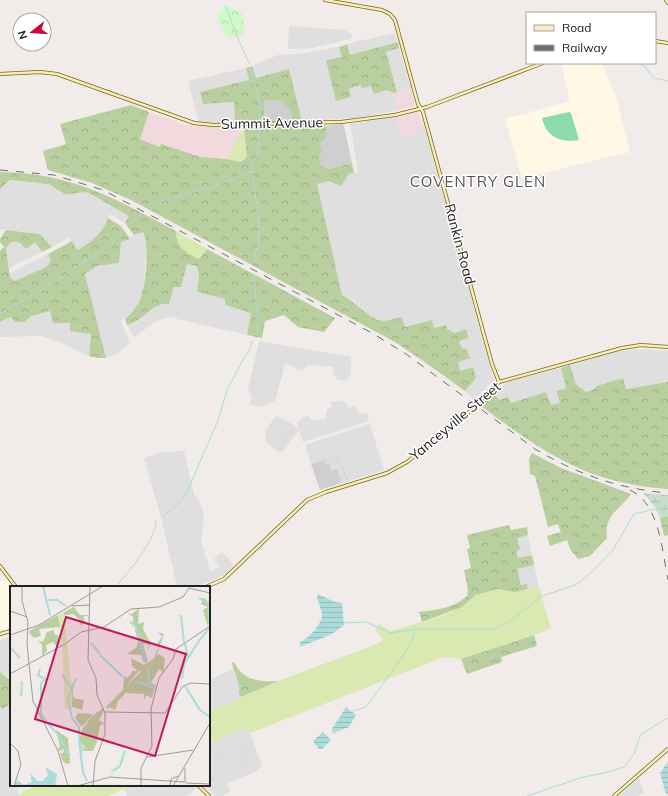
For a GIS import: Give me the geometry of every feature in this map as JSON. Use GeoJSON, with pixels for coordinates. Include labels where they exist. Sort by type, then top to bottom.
{"type":"FeatureCollection","features":[{"type":"Feature","properties":{"kind":"main road","name":"Rankin Road"},"geometry":{"type":"LineString","coordinates":[[325,0],[382,10],[390,14],[395,20],[492,364],[499,382]]}},
{"type":"Feature","properties":{"kind":"main road"},"geometry":{"type":"LineString","coordinates":[[656,41],[668,43]]}},
{"type":"Feature","properties":{"kind":"main road","name":"Summit Avenue"},"geometry":{"type":"LineString","coordinates":[[0,74],[40,72],[56,74],[180,120],[213,125],[347,121],[395,114],[421,108],[540,64]]}},
{"type":"Feature","properties":{"kind":"main road","name":"Yanceyville Street"},"geometry":{"type":"LineString","coordinates":[[208,586],[224,579],[307,500],[326,492],[387,473],[407,462],[467,414],[499,382],[622,348],[641,345],[668,347]]}},
{"type":"Feature","properties":{"kind":"main road"},"geometry":{"type":"LineString","coordinates":[[0,566],[15,586]]}},
{"type":"Feature","properties":{"kind":"main road"},"geometry":{"type":"LineString","coordinates":[[0,634],[10,631]]}},
{"type":"Feature","properties":{"kind":"main road"},"geometry":{"type":"LineString","coordinates":[[614,796],[668,749]]}},
{"type":"Feature","properties":{"kind":"main road"},"geometry":{"type":"LineString","coordinates":[[199,786],[209,796]]}},
{"type":"Feature","properties":{"kind":"shaded area"},"geometry":{"type":"Polygon","coordinates":[[[289,26],[344,30],[350,33],[353,38],[313,48],[288,49],[289,26]]]}},
{"type":"Feature","properties":{"kind":"shaded area"},"geometry":{"type":"Polygon","coordinates":[[[394,33],[398,42],[350,55],[347,44],[394,33]]]}},
{"type":"Feature","properties":{"kind":"shaded area"},"geometry":{"type":"Polygon","coordinates":[[[339,47],[342,57],[326,60],[348,88],[361,85],[387,90],[394,93],[399,110],[356,118],[302,121],[289,69],[255,78],[252,66],[278,55],[306,53],[339,47]]]}},
{"type":"Feature","properties":{"kind":"shaded area"},"geometry":{"type":"Polygon","coordinates":[[[399,48],[411,88],[397,92],[386,52],[399,48]]]}},
{"type":"Feature","properties":{"kind":"shaded area"},"geometry":{"type":"Polygon","coordinates":[[[561,64],[602,64],[616,96],[630,152],[522,178],[505,119],[570,101],[561,64]]]}},
{"type":"Feature","properties":{"kind":"shaded area"},"geometry":{"type":"Polygon","coordinates":[[[246,68],[249,80],[204,104],[234,102],[235,123],[199,123],[188,81],[246,68]]]}},
{"type":"Feature","properties":{"kind":"shaded area"},"geometry":{"type":"Polygon","coordinates":[[[411,88],[415,106],[399,110],[394,93],[411,88]]]}},
{"type":"Feature","properties":{"kind":"shaded area"},"geometry":{"type":"Polygon","coordinates":[[[281,100],[291,111],[292,122],[265,122],[264,101],[281,100]]]}},
{"type":"Feature","properties":{"kind":"shaded area"},"geometry":{"type":"Polygon","coordinates":[[[149,112],[186,125],[244,128],[226,159],[201,157],[161,144],[159,147],[140,139],[149,112]]]}},
{"type":"Feature","properties":{"kind":"shaded area"},"geometry":{"type":"Polygon","coordinates":[[[418,112],[425,129],[400,136],[395,117],[418,112]]]}},
{"type":"Feature","properties":{"kind":"shaded area"},"geometry":{"type":"Polygon","coordinates":[[[395,117],[400,136],[425,129],[494,380],[474,400],[465,391],[476,378],[473,368],[460,371],[457,362],[466,348],[462,349],[455,333],[447,329],[446,325],[434,328],[432,320],[405,327],[371,317],[352,299],[342,295],[317,184],[358,172],[350,124],[395,117]]]}},
{"type":"Feature","properties":{"kind":"shaded area"},"geometry":{"type":"Polygon","coordinates":[[[342,124],[344,126],[352,163],[328,169],[322,166],[319,158],[322,152],[320,143],[327,137],[326,126],[342,124]]]}},
{"type":"Feature","properties":{"kind":"shaded area"},"geometry":{"type":"Polygon","coordinates":[[[10,180],[49,184],[66,195],[83,192],[89,193],[130,216],[125,223],[109,214],[105,225],[97,237],[92,242],[76,250],[70,237],[52,247],[40,234],[0,229],[0,189],[10,180]]]}},
{"type":"Feature","properties":{"kind":"shaded area"},"geometry":{"type":"Polygon","coordinates":[[[143,232],[147,245],[143,293],[136,308],[121,321],[130,343],[116,354],[106,358],[85,274],[97,266],[119,263],[121,241],[130,239],[134,235],[143,232]]]}},
{"type":"Feature","properties":{"kind":"shaded area"},"geometry":{"type":"Polygon","coordinates":[[[35,241],[42,252],[9,268],[6,248],[11,242],[35,241]]]}},
{"type":"Feature","properties":{"kind":"shaded area"},"geometry":{"type":"Polygon","coordinates":[[[48,254],[51,261],[46,267],[15,281],[10,278],[9,273],[48,254]]]}},
{"type":"Feature","properties":{"kind":"shaded area"},"geometry":{"type":"Polygon","coordinates":[[[187,264],[197,266],[199,277],[197,292],[225,299],[225,305],[252,313],[247,335],[169,317],[158,320],[134,337],[127,325],[135,324],[156,306],[162,303],[169,304],[174,287],[181,286],[187,264]]]}},
{"type":"Feature","properties":{"kind":"shaded area"},"geometry":{"type":"Polygon","coordinates":[[[50,311],[91,334],[89,356],[57,341],[41,336],[0,337],[0,322],[11,317],[25,322],[31,316],[50,311]]]}},
{"type":"Feature","properties":{"kind":"shaded area"},"geometry":{"type":"Polygon","coordinates":[[[259,341],[351,357],[351,374],[346,380],[339,380],[333,375],[333,367],[308,365],[303,371],[295,369],[294,366],[285,364],[275,401],[259,407],[250,404],[252,398],[248,389],[259,341]]]}},
{"type":"Feature","properties":{"kind":"shaded area"},"geometry":{"type":"Polygon","coordinates":[[[260,342],[262,342],[260,349],[262,350],[261,358],[259,359],[259,367],[257,368],[257,377],[254,378],[256,379],[255,385],[252,386],[254,389],[250,390],[260,342]]]}},
{"type":"Feature","properties":{"kind":"shaded area"},"geometry":{"type":"Polygon","coordinates":[[[285,347],[288,347],[277,394],[273,393],[276,387],[277,374],[279,373],[279,364],[281,363],[282,354],[285,347]]]}},
{"type":"Feature","properties":{"kind":"shaded area"},"geometry":{"type":"Polygon","coordinates":[[[635,349],[668,351],[668,382],[626,389],[622,378],[586,392],[576,384],[570,365],[616,352],[635,349]]]}},
{"type":"Feature","properties":{"kind":"shaded area"},"geometry":{"type":"Polygon","coordinates":[[[561,368],[566,388],[560,403],[551,406],[511,404],[499,400],[493,392],[509,381],[561,368]]]}},
{"type":"Feature","properties":{"kind":"shaded area"},"geometry":{"type":"Polygon","coordinates":[[[339,400],[347,403],[348,408],[355,405],[359,415],[367,412],[369,421],[303,442],[299,430],[283,451],[279,452],[266,442],[265,431],[276,416],[284,419],[299,429],[297,422],[307,415],[313,420],[325,419],[327,409],[332,407],[330,403],[339,400]]]}},
{"type":"Feature","properties":{"kind":"shaded area"},"geometry":{"type":"Polygon","coordinates":[[[370,424],[384,470],[348,481],[339,455],[311,464],[306,447],[307,444],[370,424]]]}},
{"type":"Feature","properties":{"kind":"shaded area"},"geometry":{"type":"Polygon","coordinates":[[[292,428],[297,431],[283,450],[280,450],[277,447],[281,442],[283,443],[281,435],[285,432],[290,433],[289,431],[292,428]]]}},
{"type":"Feature","properties":{"kind":"shaded area"},"geometry":{"type":"Polygon","coordinates":[[[184,451],[194,494],[201,504],[204,517],[201,541],[210,571],[220,567],[214,559],[222,552],[234,565],[225,574],[213,581],[195,586],[177,586],[162,521],[144,458],[162,452],[184,451]]]}},
{"type":"Feature","properties":{"kind":"shaded area"},"geometry":{"type":"Polygon","coordinates":[[[339,455],[348,481],[320,490],[311,464],[339,455]]]}},
{"type":"Feature","properties":{"kind":"shaded area"},"geometry":{"type":"Polygon","coordinates":[[[337,456],[340,458],[347,482],[342,483],[337,469],[331,471],[329,464],[325,464],[324,460],[337,456]]]}},
{"type":"Feature","properties":{"kind":"shaded area"},"geometry":{"type":"Polygon","coordinates":[[[528,535],[532,555],[518,558],[516,552],[520,549],[517,538],[528,535]]]}},
{"type":"Feature","properties":{"kind":"shaded area"},"geometry":{"type":"Polygon","coordinates":[[[534,565],[539,587],[528,589],[526,584],[521,585],[517,569],[534,565]]]}},
{"type":"Feature","properties":{"kind":"shaded area"},"geometry":{"type":"Polygon","coordinates":[[[0,581],[8,581],[11,586],[10,586],[10,627],[0,630],[0,581]]]}},
{"type":"Feature","properties":{"kind":"shaded area"},"geometry":{"type":"Polygon","coordinates":[[[10,637],[10,680],[0,672],[0,640],[10,637]]]}},
{"type":"Feature","properties":{"kind":"shaded area"},"geometry":{"type":"Polygon","coordinates":[[[233,669],[240,686],[239,693],[241,697],[232,703],[210,711],[210,680],[233,669]]]}},
{"type":"Feature","properties":{"kind":"shaded area"},"geometry":{"type":"Polygon","coordinates":[[[10,705],[10,786],[16,786],[19,796],[0,796],[0,706],[2,709],[10,705]]]}},
{"type":"Feature","properties":{"kind":"shaded area"},"geometry":{"type":"Polygon","coordinates":[[[248,727],[262,766],[255,772],[227,784],[231,790],[223,796],[215,796],[205,786],[210,786],[210,743],[248,727]]]}},
{"type":"Feature","properties":{"kind":"shaded area"},"geometry":{"type":"Polygon","coordinates":[[[248,728],[249,732],[241,734],[244,736],[247,753],[245,754],[247,754],[249,765],[241,768],[240,766],[237,767],[238,769],[231,770],[229,774],[218,776],[214,781],[211,778],[219,773],[218,771],[226,768],[227,770],[229,768],[222,760],[222,762],[216,765],[214,761],[220,757],[218,756],[215,746],[213,746],[213,748],[210,750],[210,745],[248,728]],[[237,735],[237,737],[218,744],[225,758],[224,759],[230,761],[232,767],[233,765],[245,761],[243,760],[239,747],[240,738],[237,735]]]}},
{"type":"Feature","properties":{"kind":"shaded area"},"geometry":{"type":"Polygon","coordinates":[[[639,778],[644,793],[637,796],[619,796],[639,778]]]}},
{"type":"Feature","properties":{"kind":"shaded area"},"geometry":{"type":"Polygon","coordinates":[[[130,786],[193,786],[196,789],[187,796],[127,796],[124,789],[130,786]]]}},
{"type":"Feature","properties":{"kind":"green space"},"geometry":{"type":"Polygon","coordinates":[[[224,5],[242,12],[245,34],[228,39],[217,18],[224,5]]]}},
{"type":"Feature","properties":{"kind":"green space"},"geometry":{"type":"Polygon","coordinates":[[[398,42],[399,48],[386,52],[397,92],[394,93],[387,90],[374,94],[371,86],[362,88],[361,85],[349,88],[351,97],[336,101],[326,60],[342,57],[339,47],[347,44],[350,55],[398,42]]]}},
{"type":"Feature","properties":{"kind":"green space"},"geometry":{"type":"Polygon","coordinates":[[[252,66],[256,78],[289,69],[302,121],[292,122],[291,111],[281,100],[264,101],[265,122],[235,123],[234,102],[203,104],[200,92],[249,80],[246,68],[252,66]]]}},
{"type":"Feature","properties":{"kind":"green space"},"geometry":{"type":"Polygon","coordinates":[[[131,105],[149,112],[140,139],[159,147],[161,144],[201,157],[241,162],[247,157],[244,128],[326,126],[327,137],[320,143],[322,152],[319,158],[322,166],[328,169],[352,163],[354,173],[349,174],[341,186],[329,181],[317,184],[342,295],[369,315],[380,320],[386,321],[401,317],[405,327],[432,320],[434,328],[446,325],[447,329],[455,333],[466,329],[469,338],[459,341],[462,349],[466,348],[470,358],[458,362],[460,371],[473,367],[476,378],[465,391],[395,342],[131,200],[92,183],[48,170],[43,151],[66,144],[60,124],[131,105]]]}},
{"type":"Feature","properties":{"kind":"green space"},"geometry":{"type":"Polygon","coordinates":[[[569,112],[571,113],[579,140],[572,141],[555,137],[544,125],[542,118],[569,112]]]}},
{"type":"Feature","properties":{"kind":"green space"},"geometry":{"type":"Polygon","coordinates":[[[244,128],[247,157],[241,162],[226,159],[244,128]]]}},
{"type":"Feature","properties":{"kind":"green space"},"geometry":{"type":"Polygon","coordinates":[[[0,172],[26,173],[71,182],[112,198],[176,231],[176,237],[180,245],[186,252],[194,257],[199,259],[207,249],[335,318],[324,332],[298,327],[284,315],[265,321],[262,338],[247,335],[251,313],[225,305],[225,299],[197,292],[199,277],[197,266],[187,264],[181,287],[174,287],[169,304],[157,306],[138,320],[127,325],[125,319],[139,303],[144,285],[147,256],[143,232],[134,235],[125,223],[129,216],[89,193],[83,192],[66,195],[49,184],[10,180],[0,189],[0,172]]]}},
{"type":"Feature","properties":{"kind":"green space"},"geometry":{"type":"Polygon","coordinates":[[[108,218],[121,226],[130,239],[121,242],[119,263],[97,266],[85,274],[106,358],[89,356],[91,334],[70,331],[70,323],[53,323],[50,311],[31,316],[25,322],[15,322],[11,317],[0,322],[0,251],[4,247],[0,242],[0,239],[6,230],[40,234],[52,247],[42,252],[35,242],[26,249],[19,242],[11,242],[6,248],[10,278],[15,281],[46,267],[51,261],[48,254],[72,241],[77,250],[87,244],[100,233],[108,218]]]}},
{"type":"Feature","properties":{"kind":"green space"},"geometry":{"type":"Polygon","coordinates":[[[176,231],[207,249],[199,259],[183,249],[176,237],[176,231]]]}},
{"type":"Feature","properties":{"kind":"green space"},"geometry":{"type":"Polygon","coordinates":[[[570,365],[576,384],[586,392],[597,386],[623,378],[626,389],[668,382],[668,489],[640,486],[590,473],[546,451],[525,438],[481,406],[493,392],[499,400],[508,397],[511,403],[546,392],[551,405],[560,403],[557,391],[566,388],[561,368],[570,365]]]}},
{"type":"Feature","properties":{"kind":"green space"},"geometry":{"type":"Polygon","coordinates":[[[532,453],[561,468],[631,494],[613,513],[608,523],[607,538],[590,556],[578,559],[570,549],[567,540],[550,546],[547,536],[561,532],[558,524],[548,527],[535,476],[530,474],[529,459],[532,453]]]}},
{"type":"Feature","properties":{"kind":"green space"},"geometry":{"type":"Polygon","coordinates":[[[643,493],[668,495],[668,516],[660,518],[655,507],[643,493]]]}},
{"type":"Feature","properties":{"kind":"green space"},"geometry":{"type":"Polygon","coordinates":[[[668,516],[668,535],[664,536],[660,518],[668,516]]]}},
{"type":"Feature","properties":{"kind":"green space"},"geometry":{"type":"Polygon","coordinates":[[[509,525],[511,530],[527,527],[528,535],[517,538],[520,549],[516,552],[518,558],[532,555],[534,565],[517,569],[521,585],[527,584],[528,589],[515,592],[497,589],[476,595],[462,607],[422,622],[419,612],[451,606],[467,596],[468,589],[464,570],[471,568],[467,549],[470,548],[467,535],[509,525]]]}},
{"type":"Feature","properties":{"kind":"green space"},"geometry":{"type":"Polygon","coordinates":[[[539,587],[551,629],[461,659],[444,657],[250,733],[248,727],[210,743],[210,711],[232,703],[241,697],[278,681],[377,644],[383,640],[375,629],[380,624],[390,631],[440,617],[462,607],[476,595],[497,589],[515,592],[539,587]]]}},
{"type":"Feature","properties":{"kind":"green space"},"geometry":{"type":"Polygon","coordinates":[[[534,635],[537,646],[501,657],[502,662],[467,674],[461,659],[534,635]]]}},
{"type":"Feature","properties":{"kind":"green space"},"geometry":{"type":"Polygon","coordinates":[[[234,662],[247,677],[264,681],[278,681],[241,697],[232,663],[234,662]]]}},
{"type":"Feature","properties":{"kind":"green space"},"geometry":{"type":"Polygon","coordinates":[[[0,672],[10,680],[10,705],[2,709],[0,706],[0,672]]]}},
{"type":"Feature","properties":{"kind":"green space"},"geometry":{"type":"Polygon","coordinates":[[[37,786],[130,786],[108,796],[18,796],[23,791],[37,786]]]}},
{"type":"Feature","properties":{"kind":"water"},"geometry":{"type":"Polygon","coordinates":[[[318,594],[335,602],[342,603],[344,625],[332,634],[300,647],[300,642],[311,634],[318,626],[322,617],[317,597],[318,594]]]}},
{"type":"Feature","properties":{"kind":"water"},"geometry":{"type":"Polygon","coordinates":[[[346,707],[356,715],[349,727],[333,733],[332,729],[346,707]]]}},
{"type":"Feature","properties":{"kind":"water"},"geometry":{"type":"Polygon","coordinates":[[[323,732],[331,740],[322,749],[319,749],[313,741],[323,732]]]}},
{"type":"Feature","properties":{"kind":"water"},"geometry":{"type":"Polygon","coordinates":[[[668,762],[668,794],[666,794],[660,773],[668,762]]]}},
{"type":"Feature","properties":{"kind":"waterway"},"geometry":{"type":"LineString","coordinates":[[226,6],[235,32],[249,63]]}},
{"type":"Feature","properties":{"kind":"waterway"},"geometry":{"type":"LineString","coordinates":[[640,64],[654,78],[668,81]]}},
{"type":"Feature","properties":{"kind":"waterway"},"geometry":{"type":"LineString","coordinates":[[250,68],[259,97],[260,121]]}},
{"type":"Feature","properties":{"kind":"waterway"},"geometry":{"type":"LineString","coordinates":[[256,263],[255,252],[258,248],[259,223],[251,162],[257,157],[260,127]]}},
{"type":"Feature","properties":{"kind":"waterway"},"geometry":{"type":"LineString","coordinates":[[147,205],[215,186],[251,171]]}},
{"type":"Feature","properties":{"kind":"waterway"},"geometry":{"type":"LineString","coordinates":[[129,225],[141,214]]}},
{"type":"Feature","properties":{"kind":"waterway"},"geometry":{"type":"LineString","coordinates":[[0,314],[87,260],[116,240],[124,230]]}},
{"type":"Feature","properties":{"kind":"waterway"},"geometry":{"type":"LineString","coordinates":[[253,336],[257,331],[258,324],[254,274]]}},
{"type":"Feature","properties":{"kind":"waterway"},"geometry":{"type":"LineString","coordinates":[[163,516],[177,505],[186,494],[217,423],[228,388],[250,349],[252,341]]}},
{"type":"Feature","properties":{"kind":"waterway"},"geometry":{"type":"LineString","coordinates":[[344,623],[366,622],[390,633],[415,629],[494,629],[509,622],[540,597],[577,584],[592,572],[613,550],[634,514],[668,506]]}},
{"type":"Feature","properties":{"kind":"waterway"},"geometry":{"type":"LineString","coordinates":[[117,586],[147,547],[155,529],[156,521]]}},
{"type":"Feature","properties":{"kind":"waterway"},"geometry":{"type":"LineString","coordinates":[[353,711],[366,707],[399,662],[412,641],[415,630]]}},
{"type":"Feature","properties":{"kind":"waterway"},"geometry":{"type":"LineString","coordinates":[[527,796],[580,778],[624,767],[634,754],[641,734],[668,718]]}},
{"type":"Feature","properties":{"kind":"railway"},"geometry":{"type":"LineString","coordinates":[[0,170],[54,175],[103,190],[372,333],[406,354],[535,449],[551,458],[583,473],[615,484],[668,493]]}},
{"type":"Feature","properties":{"kind":"railway"},"geometry":{"type":"LineString","coordinates":[[630,490],[640,497],[648,506],[654,517],[661,542],[668,580]]}},
{"type":"Feature","properties":{"kind":"district","name":"COVENTRY GLEN"},"geometry":{"type":"Point","coordinates":[478,181]}}]}
